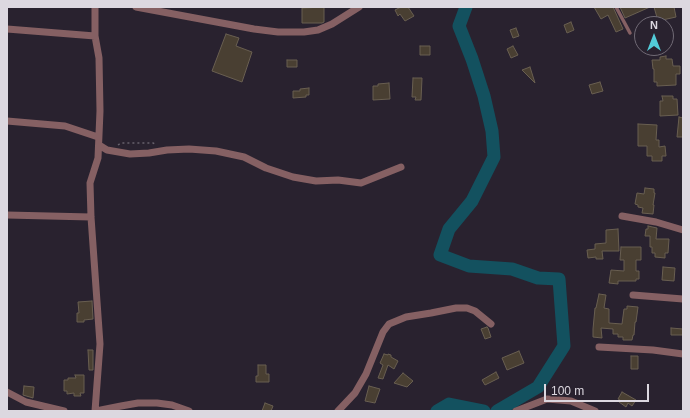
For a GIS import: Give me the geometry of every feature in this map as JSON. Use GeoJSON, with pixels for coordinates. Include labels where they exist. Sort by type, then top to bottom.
{"type":"FeatureCollection","features":[{"type":"Feature","properties":{"kind":"street"},"geometry":{"type":"LineString","coordinates":[[95,7],[95,36],[99,58],[100,111],[98,158],[90,183],[100,344],[95,411],[138,403],[172,405],[189,411]]}},
{"type":"Feature","properties":{"kind":"street"},"geometry":{"type":"LineString","coordinates":[[136,7],[278,32],[304,32],[318,30],[332,24],[359,7]]}},
{"type":"Feature","properties":{"kind":"street"},"geometry":{"type":"LineString","coordinates":[[7,29],[95,36]]}},
{"type":"Feature","properties":{"kind":"street"},"geometry":{"type":"LineString","coordinates":[[7,121],[65,126],[98,137]]}},
{"type":"Feature","properties":{"kind":"street"},"geometry":{"type":"LineString","coordinates":[[99,145],[107,150],[130,154],[148,154],[167,150],[189,149],[216,151],[244,157],[266,168],[293,177],[316,180],[338,180],[361,183],[401,167]]}},
{"type":"Feature","properties":{"kind":"street"},"geometry":{"type":"LineString","coordinates":[[7,215],[92,217]]}},
{"type":"Feature","properties":{"kind":"street"},"geometry":{"type":"LineString","coordinates":[[622,216],[656,222],[683,230]]}},
{"type":"Feature","properties":{"kind":"street"},"geometry":{"type":"LineString","coordinates":[[633,295],[683,299]]}},
{"type":"Feature","properties":{"kind":"street"},"geometry":{"type":"LineString","coordinates":[[338,411],[355,393],[366,374],[382,332],[389,324],[406,317],[456,308],[467,308],[491,324]]}},
{"type":"Feature","properties":{"kind":"street"},"geometry":{"type":"LineString","coordinates":[[599,347],[653,350],[683,354]]}},
{"type":"Feature","properties":{"kind":"street"},"geometry":{"type":"LineString","coordinates":[[7,392],[26,402],[64,411]]}},
{"type":"Feature","properties":{"kind":"street"},"geometry":{"type":"LineString","coordinates":[[516,411],[547,399],[571,401],[595,411]]}},
{"type":"Feature","properties":{"kind":"lane"},"geometry":{"type":"LineString","coordinates":[[616,7],[630,33]]}},
{"type":"Feature","properties":{"kind":"path"},"geometry":{"type":"LineString","coordinates":[[107,150],[121,144],[153,143],[167,150]]}},
{"type":"Feature","properties":{"kind":"building"},"geometry":{"type":"Polygon","coordinates":[[[324,7],[324,22],[302,23],[302,8],[324,7]]]}},
{"type":"Feature","properties":{"kind":"building"},"geometry":{"type":"Polygon","coordinates":[[[401,7],[408,7],[414,16],[405,21],[400,14],[398,16],[395,10],[401,7]]]}},
{"type":"Feature","properties":{"kind":"building"},"geometry":{"type":"Polygon","coordinates":[[[594,7],[613,7],[623,29],[616,32],[608,15],[601,19],[594,7]]]}},
{"type":"Feature","properties":{"kind":"building"},"geometry":{"type":"Polygon","coordinates":[[[620,7],[650,7],[625,18],[620,7]]]}},
{"type":"Feature","properties":{"kind":"building"},"geometry":{"type":"Polygon","coordinates":[[[654,7],[674,7],[676,17],[657,16],[654,7]]]}},
{"type":"Feature","properties":{"kind":"building"},"geometry":{"type":"Polygon","coordinates":[[[571,22],[574,30],[567,33],[564,25],[571,22]]]}},
{"type":"Feature","properties":{"kind":"building"},"geometry":{"type":"Polygon","coordinates":[[[516,28],[519,36],[513,38],[510,30],[516,28]]]}},
{"type":"Feature","properties":{"kind":"building"},"geometry":{"type":"Polygon","coordinates":[[[226,34],[239,38],[236,46],[252,52],[242,82],[212,71],[226,34]]]}},
{"type":"Feature","properties":{"kind":"building"},"geometry":{"type":"Polygon","coordinates":[[[420,46],[430,46],[430,55],[420,55],[420,46]]]}},
{"type":"Feature","properties":{"kind":"building"},"geometry":{"type":"Polygon","coordinates":[[[513,46],[518,55],[511,58],[507,49],[513,46]]]}},
{"type":"Feature","properties":{"kind":"building"},"geometry":{"type":"Polygon","coordinates":[[[666,56],[666,59],[672,59],[673,66],[680,66],[680,74],[676,74],[676,85],[657,86],[657,82],[654,82],[652,60],[660,60],[660,57],[666,56]]]}},
{"type":"Feature","properties":{"kind":"building"},"geometry":{"type":"Polygon","coordinates":[[[287,60],[297,60],[297,67],[287,67],[287,60]]]}},
{"type":"Feature","properties":{"kind":"building"},"geometry":{"type":"Polygon","coordinates":[[[530,67],[535,83],[522,70],[530,67]]]}},
{"type":"Feature","properties":{"kind":"building"},"geometry":{"type":"Polygon","coordinates":[[[413,78],[422,78],[421,100],[415,100],[416,97],[412,97],[413,78]]]}},
{"type":"Feature","properties":{"kind":"building"},"geometry":{"type":"Polygon","coordinates":[[[600,82],[603,91],[592,94],[589,85],[600,82]]]}},
{"type":"Feature","properties":{"kind":"building"},"geometry":{"type":"Polygon","coordinates":[[[389,83],[390,99],[373,100],[373,86],[389,83]]]}},
{"type":"Feature","properties":{"kind":"building"},"geometry":{"type":"Polygon","coordinates":[[[309,88],[309,95],[306,95],[306,97],[293,98],[293,91],[300,91],[300,89],[309,88]]]}},
{"type":"Feature","properties":{"kind":"building"},"geometry":{"type":"Polygon","coordinates":[[[662,96],[673,96],[673,99],[677,99],[678,115],[660,116],[660,101],[663,101],[662,96]]]}},
{"type":"Feature","properties":{"kind":"building"},"geometry":{"type":"Polygon","coordinates":[[[679,117],[683,118],[683,137],[677,137],[679,117]]]}},
{"type":"Feature","properties":{"kind":"building"},"geometry":{"type":"Polygon","coordinates":[[[638,124],[657,125],[656,140],[659,140],[659,147],[665,146],[666,156],[662,156],[662,161],[652,161],[652,156],[647,156],[647,146],[638,146],[638,124]]]}},
{"type":"Feature","properties":{"kind":"building"},"geometry":{"type":"Polygon","coordinates":[[[645,188],[654,189],[653,214],[642,213],[643,208],[638,207],[638,205],[635,204],[637,193],[644,194],[645,188]]]}},
{"type":"Feature","properties":{"kind":"building"},"geometry":{"type":"Polygon","coordinates":[[[648,226],[657,228],[656,239],[669,239],[668,253],[665,253],[665,258],[655,257],[655,253],[652,253],[652,247],[650,247],[650,236],[645,236],[648,226]]]}},
{"type":"Feature","properties":{"kind":"building"},"geometry":{"type":"Polygon","coordinates":[[[618,229],[619,251],[602,251],[603,259],[596,259],[596,257],[588,258],[587,250],[595,249],[595,244],[606,243],[606,230],[618,229]]]}},
{"type":"Feature","properties":{"kind":"building"},"geometry":{"type":"Polygon","coordinates":[[[621,247],[641,247],[641,260],[636,260],[636,271],[639,271],[639,279],[636,279],[636,281],[618,281],[618,284],[609,283],[611,270],[624,271],[624,260],[620,260],[621,247]]]}},
{"type":"Feature","properties":{"kind":"building"},"geometry":{"type":"Polygon","coordinates":[[[663,267],[675,268],[674,281],[662,280],[663,267]]]}},
{"type":"Feature","properties":{"kind":"building"},"geometry":{"type":"Polygon","coordinates":[[[599,294],[606,295],[604,308],[609,309],[609,323],[622,324],[624,309],[627,309],[627,306],[638,307],[632,340],[623,340],[623,337],[618,337],[618,334],[613,334],[613,329],[601,328],[602,338],[593,337],[595,308],[599,294]]]}},
{"type":"Feature","properties":{"kind":"building"},"geometry":{"type":"Polygon","coordinates":[[[92,301],[93,319],[84,320],[84,322],[77,322],[77,313],[79,313],[78,302],[92,301]]]}},
{"type":"Feature","properties":{"kind":"building"},"geometry":{"type":"Polygon","coordinates":[[[487,327],[491,337],[485,339],[481,329],[487,327]]]}},
{"type":"Feature","properties":{"kind":"building"},"geometry":{"type":"Polygon","coordinates":[[[671,328],[683,329],[683,335],[671,335],[671,328]]]}},
{"type":"Feature","properties":{"kind":"building"},"geometry":{"type":"Polygon","coordinates":[[[88,350],[93,350],[93,370],[89,370],[88,350]]]}},
{"type":"Feature","properties":{"kind":"building"},"geometry":{"type":"Polygon","coordinates":[[[519,351],[524,363],[507,370],[502,358],[519,351]]]}},
{"type":"Feature","properties":{"kind":"building"},"geometry":{"type":"Polygon","coordinates":[[[384,354],[391,355],[391,357],[398,361],[394,369],[388,365],[383,379],[378,378],[383,365],[380,363],[384,354]]]}},
{"type":"Feature","properties":{"kind":"building"},"geometry":{"type":"Polygon","coordinates":[[[631,356],[638,356],[638,369],[631,369],[631,356]]]}},
{"type":"Feature","properties":{"kind":"building"},"geometry":{"type":"Polygon","coordinates":[[[258,365],[266,365],[266,374],[269,374],[269,382],[256,382],[256,376],[258,376],[258,365]]]}},
{"type":"Feature","properties":{"kind":"building"},"geometry":{"type":"Polygon","coordinates":[[[496,372],[499,378],[485,385],[482,380],[496,372]]]}},
{"type":"Feature","properties":{"kind":"building"},"geometry":{"type":"Polygon","coordinates":[[[403,373],[413,381],[407,387],[394,383],[403,373]]]}},
{"type":"Feature","properties":{"kind":"building"},"geometry":{"type":"Polygon","coordinates":[[[75,375],[84,375],[84,393],[80,393],[81,396],[74,396],[74,393],[67,394],[67,391],[64,391],[64,380],[68,380],[68,378],[76,378],[75,375]]]}},
{"type":"Feature","properties":{"kind":"building"},"geometry":{"type":"Polygon","coordinates":[[[24,386],[34,387],[33,398],[23,395],[24,386]]]}},
{"type":"Feature","properties":{"kind":"building"},"geometry":{"type":"Polygon","coordinates":[[[369,386],[380,389],[375,403],[365,401],[369,386]]]}},
{"type":"Feature","properties":{"kind":"building"},"geometry":{"type":"Polygon","coordinates":[[[622,392],[636,400],[632,406],[628,403],[626,407],[619,402],[620,400],[618,399],[622,392]]]}},
{"type":"Feature","properties":{"kind":"building"},"geometry":{"type":"Polygon","coordinates":[[[265,403],[273,406],[271,411],[262,411],[265,403]]]}},
{"type":"Feature","properties":{"kind":"waterway"},"geometry":{"type":"LineString","coordinates":[[466,7],[459,26],[484,96],[492,131],[494,157],[472,201],[449,229],[440,255],[469,266],[512,269],[538,278],[559,279],[564,346],[538,387],[497,411]]}},
{"type":"Feature","properties":{"kind":"waterway"},"geometry":{"type":"LineString","coordinates":[[437,411],[449,404],[484,411]]}}]}
